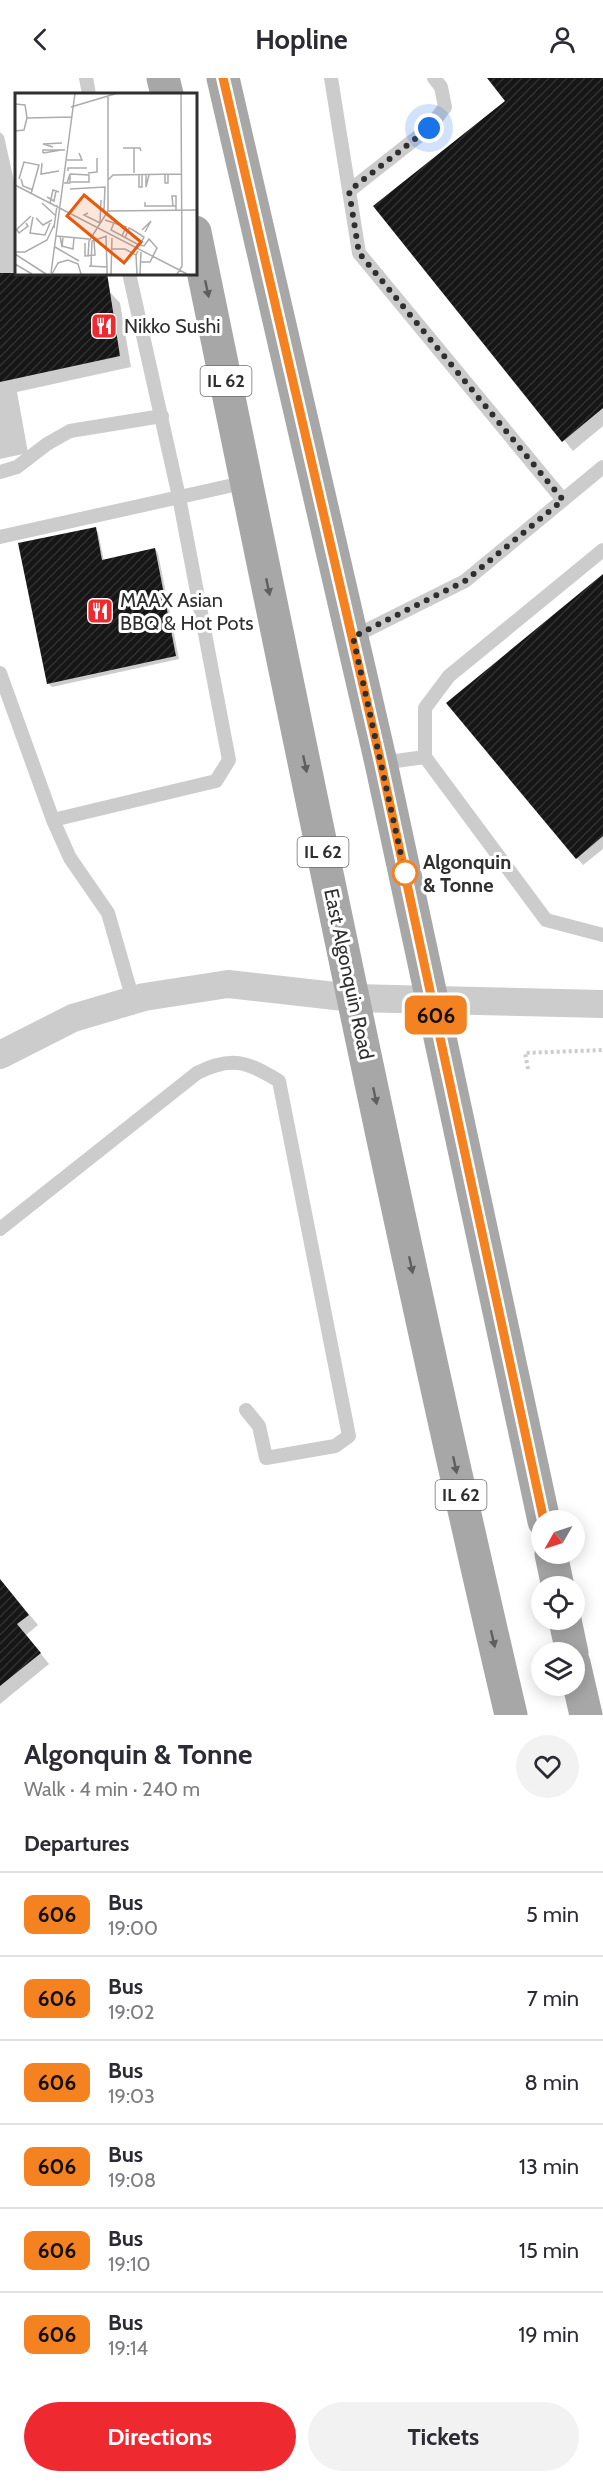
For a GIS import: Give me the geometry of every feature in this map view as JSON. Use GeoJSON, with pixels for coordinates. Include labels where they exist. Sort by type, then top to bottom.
{"type":"FeatureCollection","features":[{"type":"Feature","properties":{"kind":"main road"},"geometry":{"type":"LineString","coordinates":[[163,78],[166,93]]}},
{"type":"Feature","properties":{"kind":"main road"},"geometry":{"type":"LineString","coordinates":[[223,78],[353,637],[542,1510]]}},
{"type":"Feature","properties":{"kind":"main road","name":"East Algonquin Road"},"geometry":{"type":"LineString","coordinates":[[196,237],[353,998],[511,1715]]}},
{"type":"Feature","properties":{"kind":"main road"},"geometry":{"type":"LineString","coordinates":[[582,1696],[586,1715]]}},
{"type":"Feature","properties":{"kind":"street"},"geometry":{"type":"LineString","coordinates":[[0,1055],[73,1018],[133,1000],[228,984],[353,998],[603,1004]]}},
{"type":"Feature","properties":{"kind":"lane"},"geometry":{"type":"LineString","coordinates":[[86,78],[89,93]]}},
{"type":"Feature","properties":{"kind":"lane"},"geometry":{"type":"LineString","coordinates":[[331,78],[359,253],[563,500]]}},
{"type":"Feature","properties":{"kind":"lane"},"geometry":{"type":"LineString","coordinates":[[349,191],[429,128],[445,107],[441,87],[434,78]]}},
{"type":"Feature","properties":{"kind":"lane"},"geometry":{"type":"LineString","coordinates":[[53,820],[216,781],[229,760],[179,497],[129,274]]}},
{"type":"Feature","properties":{"kind":"lane"},"geometry":{"type":"LineString","coordinates":[[0,472],[17,467],[47,444],[70,431],[162,416]]}},
{"type":"Feature","properties":{"kind":"lane"},"geometry":{"type":"LineString","coordinates":[[353,637],[465,581],[603,467]]}},
{"type":"Feature","properties":{"kind":"lane"},"geometry":{"type":"LineString","coordinates":[[0,537],[247,482]]}},
{"type":"Feature","properties":{"kind":"lane"},"geometry":{"type":"LineString","coordinates":[[603,550],[449,676],[425,708],[425,757],[546,920],[603,935]]}},
{"type":"Feature","properties":{"kind":"lane"},"geometry":{"type":"LineString","coordinates":[[0,673],[53,820],[70,858],[108,913],[133,1000]]}},
{"type":"Feature","properties":{"kind":"lane"},"geometry":{"type":"LineString","coordinates":[[381,763],[425,757]]}},
{"type":"Feature","properties":{"kind":"lane"},"geometry":{"type":"LineString","coordinates":[[0,1229],[197,1073],[217,1063],[250,1064],[279,1081],[350,1436],[335,1446],[266,1458],[258,1426],[246,1410]]}},
{"type":"Feature","properties":{"kind":"path"},"geometry":{"type":"LineString","coordinates":[[528,1069],[525,1053],[603,1050]]}},
{"type":"Feature","properties":{"kind":"building"},"geometry":{"type":"Polygon","coordinates":[[[487,78],[603,78],[603,408],[562,442],[373,206],[505,101],[487,78]]]}},
{"type":"Feature","properties":{"kind":"building"},"geometry":{"type":"Polygon","coordinates":[[[0,273],[107,274],[120,356],[0,382],[0,273]]]}},
{"type":"Feature","properties":{"kind":"building","name":"MAAX Asian BBQ & Hot Pots"},"geometry":{"type":"Polygon","coordinates":[[[96,527],[102,560],[155,548],[176,656],[47,684],[18,543],[96,527]]]}},
{"type":"Feature","properties":{"kind":"building"},"geometry":{"type":"Polygon","coordinates":[[[603,574],[603,836],[576,859],[446,703],[603,574]]]}},
{"type":"Feature","properties":{"kind":"building"},"geometry":{"type":"Polygon","coordinates":[[[0,1579],[29,1615],[17,1624],[41,1653],[0,1686],[0,1579]]]}},
{"type":"Feature","properties":{"kind":"bus line","name":"606"},"geometry":{"type":"LineString","coordinates":[[223,78],[353,637],[542,1510]]}},
{"type":"Feature","properties":{"kind":"place","name":"Nikko Sushi"},"geometry":{"type":"Point","coordinates":[104,326]}},
{"type":"Feature","properties":{"kind":"place","name":"MAAX Asian BBQ & Hot Pots"},"geometry":{"type":"Point","coordinates":[100,611]}},
{"type":"Feature","properties":{"kind":"place","name":"Algonquin & Tonne"},"geometry":{"type":"Point","coordinates":[405,873]}},
{"type":"Feature","properties":{"kind":"route"},"geometry":{"type":"LineString","coordinates":[[405,873],[353,637],[465,581],[563,500],[359,253],[349,191],[429,128]]}}]}
